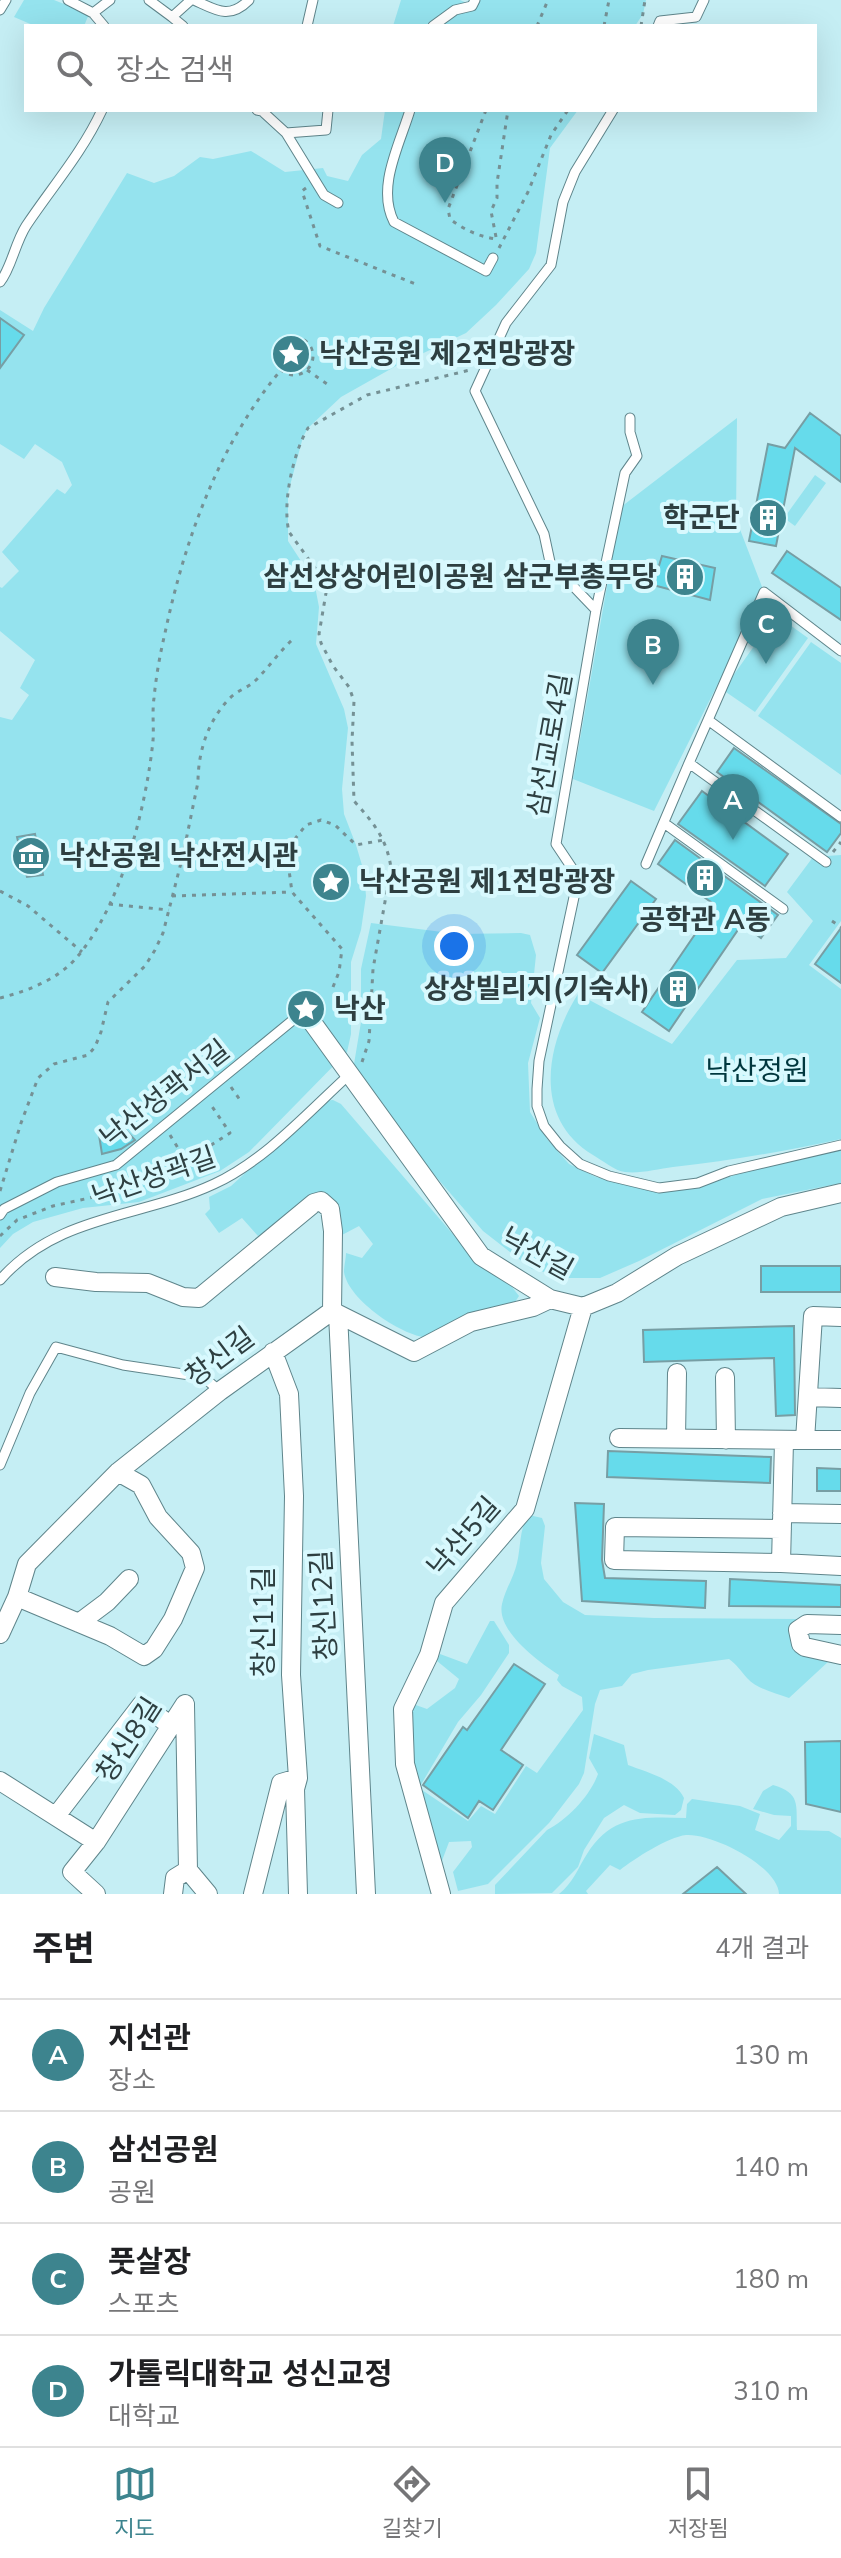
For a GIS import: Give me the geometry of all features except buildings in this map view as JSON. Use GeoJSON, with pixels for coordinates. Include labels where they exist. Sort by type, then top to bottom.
{"type":"FeatureCollection","features":[{"type":"Feature","properties":{"kind":"street","name":"낙산길"},"geometry":{"type":"LineString","coordinates":[[304,1011],[481,1256],[550,1299],[583,1307],[617,1293],[677,1256],[781,1207],[841,1193]]}},
{"type":"Feature","properties":{"kind":"street","name":"창신12길"},"geometry":{"type":"LineString","coordinates":[[55,1277],[148,1283],[183,1297],[199,1298],[314,1203],[321,1201],[330,1209],[366,1894]]}},
{"type":"Feature","properties":{"kind":"street"},"geometry":{"type":"LineString","coordinates":[[335,1312],[414,1352],[471,1322],[533,1307],[550,1299]]}},
{"type":"Feature","properties":{"kind":"street","name":"낙산5길"},"geometry":{"type":"LineString","coordinates":[[441,1894],[405,1764],[403,1709],[429,1655],[444,1603],[525,1509],[583,1307]]}},
{"type":"Feature","properties":{"kind":"street","name":"창신길"},"geometry":{"type":"LineString","coordinates":[[0,1634],[17,1597],[27,1564],[118,1472],[220,1391],[335,1312]]}},
{"type":"Feature","properties":{"kind":"street"},"geometry":{"type":"LineString","coordinates":[[805,1440],[813,1316],[841,1317]]}},
{"type":"Feature","properties":{"kind":"street","name":"창신11길"},"geometry":{"type":"LineString","coordinates":[[273,1352],[289,1394],[294,1496],[291,1675],[298,1778],[295,1789],[298,1894]]}},
{"type":"Feature","properties":{"kind":"street"},"geometry":{"type":"LineString","coordinates":[[676,1439],[677,1373]]}},
{"type":"Feature","properties":{"kind":"street"},"geometry":{"type":"LineString","coordinates":[[725,1377],[726,1440]]}},
{"type":"Feature","properties":{"kind":"street"},"geometry":{"type":"LineString","coordinates":[[808,1397],[841,1398]]}},
{"type":"Feature","properties":{"kind":"street"},"geometry":{"type":"LineString","coordinates":[[619,1438],[841,1440]]}},
{"type":"Feature","properties":{"kind":"street"},"geometry":{"type":"LineString","coordinates":[[781,1563],[784,1441]]}},
{"type":"Feature","properties":{"kind":"street"},"geometry":{"type":"LineString","coordinates":[[17,1597],[79,1623],[144,1656],[154,1649],[173,1619],[195,1568],[191,1553],[158,1517],[146,1491],[135,1480],[118,1472]]}},
{"type":"Feature","properties":{"kind":"street"},"geometry":{"type":"LineString","coordinates":[[841,1514],[782,1521],[615,1527],[614,1560],[841,1566]]}},
{"type":"Feature","properties":{"kind":"street"},"geometry":{"type":"LineString","coordinates":[[79,1623],[107,1602],[129,1579]]}},
{"type":"Feature","properties":{"kind":"street"},"geometry":{"type":"LineString","coordinates":[[841,1625],[807,1624],[798,1630],[801,1644],[805,1647],[841,1655]]}},
{"type":"Feature","properties":{"kind":"street"},"geometry":{"type":"LineString","coordinates":[[56,1816],[142,1704],[163,1720]]}},
{"type":"Feature","properties":{"kind":"street","name":"창신8길"},"geometry":{"type":"LineString","coordinates":[[96,1894],[72,1872],[96,1842],[185,1704],[188,1870]]}},
{"type":"Feature","properties":{"kind":"street"},"geometry":{"type":"LineString","coordinates":[[253,1894],[281,1783],[298,1778]]}},
{"type":"Feature","properties":{"kind":"street"},"geometry":{"type":"LineString","coordinates":[[0,1781],[96,1842]]}},
{"type":"Feature","properties":{"kind":"street"},"geometry":{"type":"LineString","coordinates":[[173,1894],[175,1878],[188,1870],[208,1894]]}},
{"type":"Feature","properties":{"kind":"lane"},"geometry":{"type":"LineString","coordinates":[[0,10],[6,0]]}},
{"type":"Feature","properties":{"kind":"lane"},"geometry":{"type":"LineString","coordinates":[[68,0],[93,13],[102,24]]}},
{"type":"Feature","properties":{"kind":"lane"},"geometry":{"type":"LineString","coordinates":[[93,13],[110,0]]}},
{"type":"Feature","properties":{"kind":"lane"},"geometry":{"type":"LineString","coordinates":[[149,0],[181,24]]}},
{"type":"Feature","properties":{"kind":"lane"},"geometry":{"type":"LineString","coordinates":[[172,17],[192,0],[221,13],[239,9],[249,0]]}},
{"type":"Feature","properties":{"kind":"lane"},"geometry":{"type":"LineString","coordinates":[[307,24],[313,0]]}},
{"type":"Feature","properties":{"kind":"lane"},"geometry":{"type":"LineString","coordinates":[[436,24],[455,10],[472,6],[475,0]]}},
{"type":"Feature","properties":{"kind":"lane"},"geometry":{"type":"LineString","coordinates":[[659,24],[660,21],[696,17],[704,0]]}},
{"type":"Feature","properties":{"kind":"lane"},"geometry":{"type":"LineString","coordinates":[[0,282],[24,229],[66,172],[101,112]]}},
{"type":"Feature","properties":{"kind":"lane"},"geometry":{"type":"LineString","coordinates":[[262,112],[286,133],[324,195],[338,203]]}},
{"type":"Feature","properties":{"kind":"lane"},"geometry":{"type":"LineString","coordinates":[[286,133],[326,130],[328,112]]}},
{"type":"Feature","properties":{"kind":"lane"},"geometry":{"type":"LineString","coordinates":[[409,112],[388,183],[389,212],[394,222],[486,271],[493,258]]}},
{"type":"Feature","properties":{"kind":"lane"},"geometry":{"type":"LineString","coordinates":[[596,610],[550,562],[544,534],[475,391],[506,323],[551,265],[563,202],[575,172],[612,112]]}},
{"type":"Feature","properties":{"kind":"lane","name":"삼선교로4길"},"geometry":{"type":"LineString","coordinates":[[630,418],[630,432],[637,456],[625,473],[596,610],[556,844],[574,871],[577,883],[539,1061],[537,1106],[544,1126],[580,1164],[609,1176],[659,1188],[698,1183],[729,1171],[841,1145]]}},
{"type":"Feature","properties":{"kind":"lane"},"geometry":{"type":"LineString","coordinates":[[646,864],[764,592],[841,651]]}},
{"type":"Feature","properties":{"kind":"lane"},"geometry":{"type":"LineString","coordinates":[[708,720],[838,815],[841,803]]}},
{"type":"Feature","properties":{"kind":"lane"},"geometry":{"type":"LineString","coordinates":[[689,763],[826,862]]}},
{"type":"Feature","properties":{"kind":"lane"},"geometry":{"type":"LineString","coordinates":[[664,823],[783,909]]}},
{"type":"Feature","properties":{"kind":"lane","name":"낙산성곽서길"},"geometry":{"type":"LineString","coordinates":[[0,1215],[4,1209],[57,1182],[116,1165],[304,1011]]}},
{"type":"Feature","properties":{"kind":"lane","name":"낙산성곽길"},"geometry":{"type":"LineString","coordinates":[[0,1280],[18,1260],[80,1226],[164,1203],[213,1185],[255,1162],[351,1073]]}},
{"type":"Feature","properties":{"kind":"lane"},"geometry":{"type":"LineString","coordinates":[[0,1465],[30,1393],[56,1347],[123,1365],[203,1377],[220,1391]]}},
{"type":"Feature","properties":{"kind":"path"},"geometry":{"type":"LineString","coordinates":[[538,24],[548,0]]}},
{"type":"Feature","properties":{"kind":"path"},"geometry":{"type":"LineString","coordinates":[[604,24],[609,0]]}},
{"type":"Feature","properties":{"kind":"path"},"geometry":{"type":"LineString","coordinates":[[641,24],[645,0]]}},
{"type":"Feature","properties":{"kind":"path"},"geometry":{"type":"LineString","coordinates":[[485,112],[448,209],[450,219],[458,226],[481,237],[503,241],[528,192],[551,135],[567,112]]}},
{"type":"Feature","properties":{"kind":"path"},"geometry":{"type":"LineString","coordinates":[[497,239],[491,211],[497,198],[508,112]]}},
{"type":"Feature","properties":{"kind":"path"},"geometry":{"type":"LineString","coordinates":[[316,180],[302,191],[320,246],[418,285]]}},
{"type":"Feature","properties":{"kind":"path"},"geometry":{"type":"LineString","coordinates":[[294,337],[306,341],[313,359],[307,370],[295,375],[281,370],[276,363],[275,351],[282,341],[294,337]]}},
{"type":"Feature","properties":{"kind":"path"},"geometry":{"type":"LineString","coordinates":[[351,1073],[362,1062],[369,1041],[375,955],[391,868],[384,840],[354,801],[354,701],[349,687],[321,643],[319,634],[325,585],[289,532],[288,493],[308,428],[367,395],[475,369]]}},
{"type":"Feature","properties":{"kind":"path"},"geometry":{"type":"LineString","coordinates":[[0,998],[32,990],[53,978],[82,952],[109,904],[135,833],[142,801],[153,740],[153,700],[183,560],[223,461],[259,395],[281,370]]}},
{"type":"Feature","properties":{"kind":"path"},"geometry":{"type":"LineString","coordinates":[[307,370],[330,386]]}},
{"type":"Feature","properties":{"kind":"path"},"geometry":{"type":"LineString","coordinates":[[0,1191],[38,1078],[54,1064],[88,1055],[95,1047],[108,1002],[145,966],[163,933],[198,782],[198,761],[204,739],[217,714],[232,696],[252,684],[293,639]]}},
{"type":"Feature","properties":{"kind":"path"},"geometry":{"type":"LineString","coordinates":[[333,987],[342,949],[292,892],[290,845],[312,822],[329,821],[356,845],[384,840]]}},
{"type":"Feature","properties":{"kind":"path"},"geometry":{"type":"LineString","coordinates":[[0,891],[28,906],[82,952]]}},
{"type":"Feature","properties":{"kind":"path"},"geometry":{"type":"LineString","coordinates":[[172,896],[292,892]]}},
{"type":"Feature","properties":{"kind":"path"},"geometry":{"type":"LineString","coordinates":[[109,904],[169,910]]}},
{"type":"Feature","properties":{"kind":"path"},"geometry":{"type":"LineString","coordinates":[[832,921],[841,927]]}},
{"type":"Feature","properties":{"kind":"path"},"geometry":{"type":"LineString","coordinates":[[231,1087],[240,1100]]}},
{"type":"Feature","properties":{"kind":"path"},"geometry":{"type":"LineString","coordinates":[[166,1130],[186,1161],[230,1133],[209,1101]]}},
{"type":"Feature","properties":{"kind":"path"},"geometry":{"type":"LineString","coordinates":[[0,1236],[17,1220],[53,1206],[121,1191],[181,1153]]}},
{"type":"Feature","properties":{"kind":"green space"},"geometry":{"type":"Polygon","coordinates":[[[24,0],[54,0],[89,14],[85,24],[30,24],[14,17],[24,0]]]}},
{"type":"Feature","properties":{"kind":"green space"},"geometry":{"type":"Polygon","coordinates":[[[401,0],[460,0],[473,6],[476,0],[646,0],[643,14],[636,24],[394,24],[401,0]]]}},
{"type":"Feature","properties":{"kind":"green space"},"geometry":{"type":"Polygon","coordinates":[[[385,112],[577,112],[550,148],[536,253],[529,269],[466,333],[396,366],[341,397],[308,428],[303,437],[288,493],[288,541],[314,581],[319,607],[316,644],[344,709],[348,728],[342,789],[344,814],[364,872],[366,896],[361,930],[351,962],[351,1034],[347,1052],[249,1152],[220,1171],[139,1202],[83,1208],[33,1222],[13,1234],[0,1248],[0,717],[12,720],[29,695],[20,688],[35,660],[0,631],[0,587],[19,571],[2,552],[57,489],[65,494],[72,485],[62,462],[35,444],[24,459],[0,444],[0,310],[33,331],[127,173],[154,183],[174,176],[200,157],[213,159],[251,151],[285,172],[323,168],[327,176],[348,181],[362,155],[381,139],[385,112]]]}},
{"type":"Feature","properties":{"kind":"green space"},"geometry":{"type":"Polygon","coordinates":[[[737,418],[736,519],[764,592],[654,811],[573,779],[621,507],[737,418]]]}},
{"type":"Feature","properties":{"kind":"green space"},"geometry":{"type":"Polygon","coordinates":[[[815,475],[826,483],[795,526],[784,518],[815,475]]]}},
{"type":"Feature","properties":{"kind":"green space"},"geometry":{"type":"Polygon","coordinates":[[[776,615],[808,638],[755,712],[723,690],[776,615]]]}},
{"type":"Feature","properties":{"kind":"green space"},"geometry":{"type":"Polygon","coordinates":[[[811,642],[841,663],[841,775],[758,716],[811,642]]]}},
{"type":"Feature","properties":{"kind":"green space","name":"낙산정원"},"geometry":{"type":"Polygon","coordinates":[[[841,855],[841,921],[809,965],[841,989],[841,1139],[736,1159],[642,1172],[613,1168],[574,1140],[561,1122],[553,1102],[551,1080],[552,1058],[558,1036],[578,994],[672,1044],[737,960],[786,958],[813,921],[787,892],[813,857],[841,855]]]}},
{"type":"Feature","properties":{"kind":"green space"},"geometry":{"type":"Polygon","coordinates":[[[371,923],[458,934],[530,935],[536,955],[531,1003],[540,1018],[528,1063],[530,1112],[547,1139],[569,1164],[596,1177],[656,1191],[693,1189],[753,1169],[841,1150],[841,1183],[762,1199],[600,1278],[569,1278],[532,1269],[483,1231],[418,1156],[354,1064],[361,1022],[361,969],[371,923]]]}},
{"type":"Feature","properties":{"kind":"green space"},"geometry":{"type":"Polygon","coordinates":[[[333,1100],[341,1104],[475,1260],[512,1287],[519,1296],[511,1308],[431,1338],[407,1332],[379,1316],[355,1294],[344,1272],[346,1253],[362,1258],[373,1244],[359,1226],[342,1235],[337,1207],[328,1194],[315,1196],[258,1236],[242,1218],[219,1233],[205,1214],[210,1209],[209,1197],[231,1186],[324,1101],[333,1100]]]}},
{"type":"Feature","properties":{"kind":"green space"},"geometry":{"type":"Polygon","coordinates":[[[529,1515],[542,1518],[545,1526],[541,1563],[544,1579],[563,1602],[585,1615],[799,1619],[792,1630],[791,1644],[800,1654],[829,1661],[789,1698],[756,1685],[729,1659],[648,1670],[632,1674],[622,1686],[600,1690],[584,1773],[579,1784],[549,1823],[488,1884],[458,1891],[453,1872],[472,1847],[471,1841],[449,1842],[440,1866],[434,1862],[428,1869],[417,1835],[407,1761],[409,1718],[413,1704],[427,1709],[455,1688],[459,1679],[437,1661],[440,1654],[467,1664],[490,1621],[494,1621],[509,1645],[509,1653],[481,1695],[458,1722],[419,1788],[468,1821],[481,1806],[495,1814],[526,1766],[537,1773],[583,1710],[582,1697],[562,1686],[557,1680],[559,1675],[521,1645],[512,1635],[502,1614],[503,1599],[516,1568],[522,1532],[529,1515]]]}},
{"type":"Feature","properties":{"kind":"green space"},"geometry":{"type":"Polygon","coordinates":[[[594,1734],[624,1745],[628,1765],[659,1777],[680,1791],[684,1798],[681,1810],[675,1815],[640,1813],[624,1805],[604,1818],[584,1850],[578,1867],[552,1893],[495,1894],[495,1885],[590,1790],[598,1774],[589,1758],[594,1734]]]}},
{"type":"Feature","properties":{"kind":"green space"},"geometry":{"type":"Polygon","coordinates":[[[773,1785],[793,1796],[797,1830],[829,1831],[841,1838],[841,1894],[779,1894],[776,1883],[768,1873],[742,1853],[711,1839],[686,1835],[661,1844],[620,1870],[610,1865],[586,1891],[588,1894],[559,1894],[607,1831],[643,1818],[686,1818],[687,1804],[692,1799],[740,1806],[760,1814],[755,1830],[779,1840],[791,1826],[791,1816],[753,1809],[763,1791],[773,1785]]]}},
{"type":"Feature","properties":{"kind":"place","name":"가톨릭대학교 성신교정"},"geometry":{"type":"Point","coordinates":[445,203]}},
{"type":"Feature","properties":{"kind":"place","name":"낙산공원 제2전망광장"},"geometry":{"type":"Point","coordinates":[291,354]}},
{"type":"Feature","properties":{"kind":"place","name":"학군단"},"geometry":{"type":"Point","coordinates":[768,518]}},
{"type":"Feature","properties":{"kind":"place","name":"삼선상상어린이공원 삼군부총무당"},"geometry":{"type":"Point","coordinates":[685,577]}},
{"type":"Feature","properties":{"kind":"place","name":"풋살장"},"geometry":{"type":"Point","coordinates":[766,664]}},
{"type":"Feature","properties":{"kind":"place","name":"삼선공원"},"geometry":{"type":"Point","coordinates":[653,685]}},
{"type":"Feature","properties":{"kind":"place","name":"지선관"},"geometry":{"type":"Point","coordinates":[733,840]}},
{"type":"Feature","properties":{"kind":"place","name":"낙산공원 낙산전시관"},"geometry":{"type":"Point","coordinates":[31,856]}},
{"type":"Feature","properties":{"kind":"place","name":"공학관 A동"},"geometry":{"type":"Point","coordinates":[705,878]}},
{"type":"Feature","properties":{"kind":"place","name":"낙산공원 제1전망광장"},"geometry":{"type":"Point","coordinates":[331,882]}},
{"type":"Feature","properties":{"kind":"place","name":"상상빌리지(기숙사)"},"geometry":{"type":"Point","coordinates":[678,989]}},
{"type":"Feature","properties":{"kind":"place","name":"낙산"},"geometry":{"type":"Point","coordinates":[306,1009]}}]}
